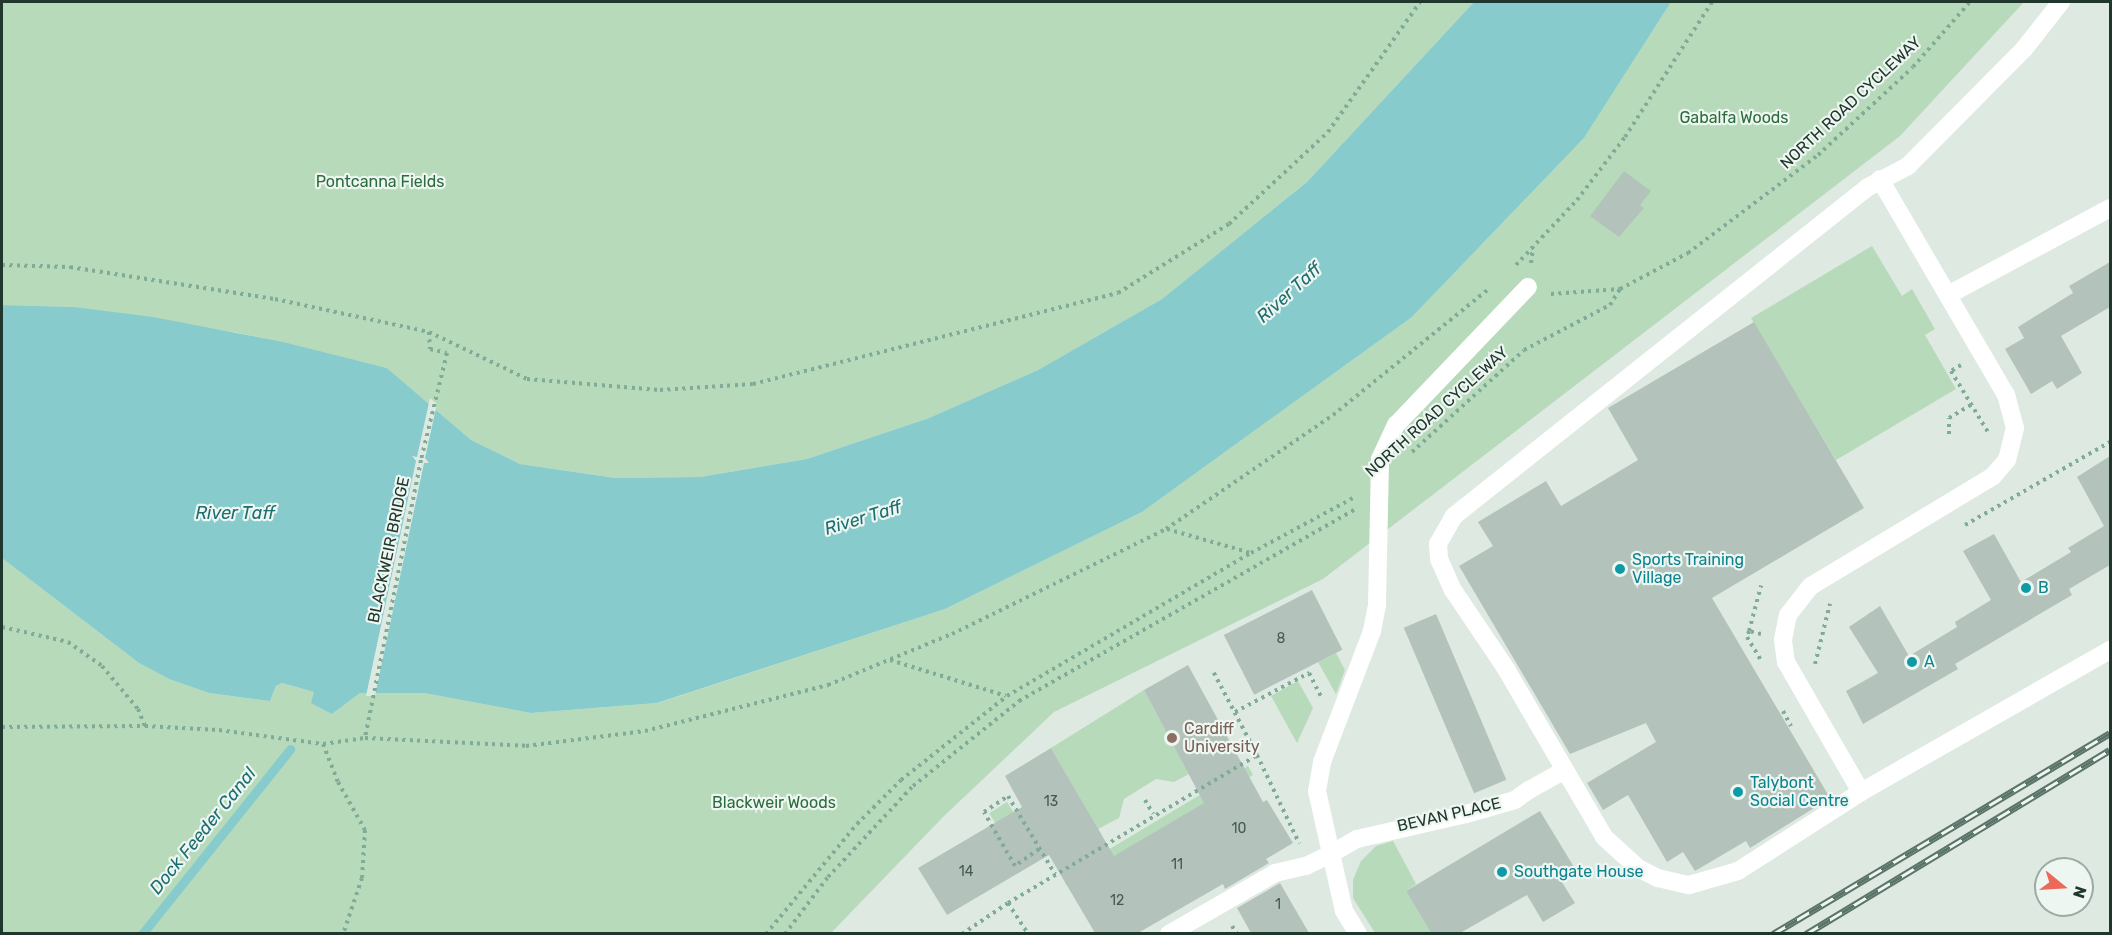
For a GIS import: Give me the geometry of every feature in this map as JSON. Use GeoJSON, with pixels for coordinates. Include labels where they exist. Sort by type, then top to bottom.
{"type":"FeatureCollection","features":[{"type":"Feature","properties":{"kind":"street"},"geometry":{"type":"LineString","coordinates":[[2061,2],[2024,49],[1908,166],[1880,179],[1454,516],[1444,529],[1438,544],[1446,575],[1604,837],[1621,855],[1658,878],[1689,885],[1738,871],[1861,792],[2110,650]]}},
{"type":"Feature","properties":{"kind":"street"},"geometry":{"type":"LineString","coordinates":[[1861,792],[1785,662],[1783,640],[1788,615],[1811,586],[1993,476],[2007,459],[2015,428],[2006,395],[1880,179]]}},
{"type":"Feature","properties":{"kind":"street"},"geometry":{"type":"LineString","coordinates":[[1948,296],[2110,208]]}},
{"type":"Feature","properties":{"kind":"street"},"geometry":{"type":"LineString","coordinates":[[1358,933],[1344,911],[1329,855],[1317,791],[1322,762],[1352,688],[1377,605],[1376,491],[1380,459],[1396,425],[1528,287]]}},
{"type":"Feature","properties":{"kind":"street","name":"BEVAN PLACE"},"geometry":{"type":"LineString","coordinates":[[1169,933],[1275,873],[1329,855],[1357,839],[1515,800],[1565,770]]}},
{"type":"Feature","properties":{"kind":"path"},"geometry":{"type":"LineString","coordinates":[[2,265],[70,267],[167,279],[429,332],[527,379],[672,389],[753,384],[1118,293],[1229,224],[1328,132],[1420,2]]}},
{"type":"Feature","properties":{"kind":"path"},"geometry":{"type":"LineString","coordinates":[[1510,272],[1577,200],[1625,137],[1712,2]]}},
{"type":"Feature","properties":{"kind":"path","name":"NORTH ROAD CYCLEWAY"},"geometry":{"type":"LineString","coordinates":[[766,933],[857,824],[894,787],[1007,696],[1251,553],[1376,491],[1524,350],[1611,305],[1620,289],[1688,254],[1818,155],[1913,67],[1970,2]]}},
{"type":"Feature","properties":{"kind":"path"},"geometry":{"type":"LineString","coordinates":[[2,727],[145,726],[219,730],[323,744],[365,738],[526,746],[645,731],[828,685],[952,634],[1166,529],[1333,415],[1492,287]]}},
{"type":"Feature","properties":{"kind":"path"},"geometry":{"type":"LineString","coordinates":[[1528,287],[1542,295],[1620,289]]}},
{"type":"Feature","properties":{"kind":"path","name":"BLACKWEIR BRIDGE"},"geometry":{"type":"LineString","coordinates":[[365,738],[441,367],[447,353],[430,349],[429,332]]}},
{"type":"Feature","properties":{"kind":"path"},"geometry":{"type":"LineString","coordinates":[[1981,354],[1951,370],[1990,434],[1982,460],[1993,476]]}},
{"type":"Feature","properties":{"kind":"path"},"geometry":{"type":"LineString","coordinates":[[1949,434],[1949,418],[1972,404]]}},
{"type":"Feature","properties":{"kind":"path"},"geometry":{"type":"LineString","coordinates":[[1955,530],[2110,442]]}},
{"type":"Feature","properties":{"kind":"path"},"geometry":{"type":"LineString","coordinates":[[785,933],[828,877],[898,802],[1019,701],[1376,491]]}},
{"type":"Feature","properties":{"kind":"path"},"geometry":{"type":"LineString","coordinates":[[1166,529],[1251,553]]}},
{"type":"Feature","properties":{"kind":"path"},"geometry":{"type":"LineString","coordinates":[[1813,676],[1830,602],[1840,596]]}},
{"type":"Feature","properties":{"kind":"path"},"geometry":{"type":"LineString","coordinates":[[2,627],[68,642],[102,666],[138,709],[145,726]]}},
{"type":"Feature","properties":{"kind":"path"},"geometry":{"type":"LineString","coordinates":[[890,660],[1007,696]]}},
{"type":"Feature","properties":{"kind":"path"},"geometry":{"type":"LineString","coordinates":[[1214,673],[1257,754],[1299,844],[1289,851]]}},
{"type":"Feature","properties":{"kind":"path"},"geometry":{"type":"LineString","coordinates":[[1235,712],[1309,673],[1325,702]]}},
{"type":"Feature","properties":{"kind":"path"},"geometry":{"type":"LineString","coordinates":[[323,744],[338,782],[365,830],[362,878],[343,933]]}},
{"type":"Feature","properties":{"kind":"path"},"geometry":{"type":"LineString","coordinates":[[962,933],[1153,814],[1257,754]]}},
{"type":"Feature","properties":{"kind":"path"},"geometry":{"type":"LineString","coordinates":[[1039,849],[1015,866],[984,812],[1008,796],[1055,874]]}},
{"type":"Feature","properties":{"kind":"path"},"geometry":{"type":"LineString","coordinates":[[1145,800],[1153,814]]}},
{"type":"Feature","properties":{"kind":"path"},"geometry":{"type":"LineString","coordinates":[[1008,903],[1028,933]]}},
{"type":"Feature","properties":{"kind":"green space","name":"Pontcanna Fields"},"geometry":{"type":"Polygon","coordinates":[[[2,2],[1474,2],[1307,182],[1162,299],[1038,370],[929,418],[807,459],[700,477],[615,478],[520,464],[471,440],[387,368],[239,333],[74,307],[2,305],[2,2]]]}},
{"type":"Feature","properties":{"kind":"green space","name":"Blackweir Woods"},"geometry":{"type":"Polygon","coordinates":[[[1671,2],[2024,2],[1900,136],[1323,579],[1054,712],[943,817],[831,933],[2,933],[2,558],[139,663],[169,679],[209,693],[270,701],[276,686],[282,683],[314,692],[332,714],[360,693],[424,693],[531,713],[658,703],[945,609],[1142,512],[1412,317],[1584,138],[1671,2]]]}},
{"type":"Feature","properties":{"kind":"green space"},"geometry":{"type":"Polygon","coordinates":[[[1872,246],[1902,296],[1912,289],[1935,329],[1925,335],[1956,389],[1836,460],[1751,318],[1872,246]]]}},
{"type":"Feature","properties":{"kind":"green space"},"geometry":{"type":"Polygon","coordinates":[[[1336,653],[1345,670],[1336,694],[1318,662],[1336,653]]]}},
{"type":"Feature","properties":{"kind":"green space"},"geometry":{"type":"Polygon","coordinates":[[[1298,681],[1313,708],[1297,743],[1271,696],[1298,681]]]}},
{"type":"Feature","properties":{"kind":"green space"},"geometry":{"type":"Polygon","coordinates":[[[1144,690],[1189,774],[1174,782],[1156,779],[1124,799],[1119,818],[1098,829],[1051,748],[1144,690]]]}},
{"type":"Feature","properties":{"kind":"green space"},"geometry":{"type":"Polygon","coordinates":[[[1248,766],[1253,775],[1066,885],[1063,877],[1248,766]]]}},
{"type":"Feature","properties":{"kind":"green space"},"geometry":{"type":"Polygon","coordinates":[[[1007,802],[1035,846],[1017,857],[989,813],[1007,802]]]}},
{"type":"Feature","properties":{"kind":"green space"},"geometry":{"type":"Polygon","coordinates":[[[1393,841],[1416,884],[1406,891],[1431,933],[1375,933],[1353,898],[1353,880],[1361,861],[1376,846],[1393,841]]]}},
{"type":"Feature","properties":{"kind":"water","name":"River Taff"},"geometry":{"type":"Polygon","coordinates":[[[1474,2],[1671,2],[1584,138],[1412,317],[1142,512],[945,609],[657,703],[531,713],[424,693],[360,693],[332,714],[311,703],[314,692],[282,683],[276,686],[270,701],[209,693],[169,679],[139,663],[2,558],[2,305],[74,307],[153,317],[283,342],[387,368],[471,440],[520,464],[615,478],[700,477],[807,459],[929,418],[1038,370],[1162,299],[1307,182],[1474,2]]]}},
{"type":"Feature","properties":{"kind":"pier"},"geometry":{"type":"Polygon","coordinates":[[[430,398],[437,404],[425,458],[429,463],[424,463],[375,696],[366,696],[416,461],[412,456],[417,457],[430,398]]]}},
{"type":"Feature","properties":{"kind":"building"},"geometry":{"type":"Polygon","coordinates":[[[1624,171],[1651,191],[1640,205],[1644,208],[1619,237],[1590,216],[1624,171]]]}},
{"type":"Feature","properties":{"kind":"building"},"geometry":{"type":"Polygon","coordinates":[[[2110,262],[2110,307],[2061,336],[2082,373],[2057,389],[2052,381],[2031,394],[2005,349],[2024,338],[2018,327],[2073,293],[2069,286],[2110,262]]]}},
{"type":"Feature","properties":{"kind":"building","name":"Sports Training Village"},"geometry":{"type":"Polygon","coordinates":[[[1754,322],[1864,508],[1712,598],[1830,798],[1750,848],[1746,841],[1695,871],[1683,852],[1667,862],[1628,795],[1603,810],[1587,783],[1656,742],[1646,723],[1570,754],[1459,566],[1493,546],[1478,522],[1546,481],[1561,506],[1638,460],[1608,408],[1754,322]]]}},
{"type":"Feature","properties":{"kind":"building"},"geometry":{"type":"Polygon","coordinates":[[[2110,456],[2110,565],[2069,589],[2072,595],[1955,664],[1958,669],[1863,724],[1846,691],[1878,673],[1849,627],[1880,606],[1909,656],[1957,627],[1955,622],[1991,600],[1963,551],[1994,534],[2021,582],[2071,552],[2068,548],[2104,526],[2077,477],[2110,456]]]}},
{"type":"Feature","properties":{"kind":"building"},"geometry":{"type":"Polygon","coordinates":[[[1312,590],[1342,650],[1254,695],[1224,635],[1312,590]]]}},
{"type":"Feature","properties":{"kind":"building"},"geometry":{"type":"Polygon","coordinates":[[[1436,614],[1506,780],[1474,793],[1404,628],[1436,614]]]}},
{"type":"Feature","properties":{"kind":"building"},"geometry":{"type":"Polygon","coordinates":[[[1188,665],[1263,802],[1267,800],[1293,843],[1266,859],[1269,863],[1225,889],[1223,884],[1138,933],[1095,933],[1049,855],[947,915],[918,868],[1022,807],[1005,776],[1051,748],[1114,856],[1204,803],[1144,690],[1188,665]]]}},
{"type":"Feature","properties":{"kind":"building","name":"Southgate House"},"geometry":{"type":"Polygon","coordinates":[[[1540,811],[1574,867],[1558,876],[1575,903],[1543,922],[1527,895],[1460,933],[1431,933],[1406,891],[1540,811]]]}},
{"type":"Feature","properties":{"kind":"building"},"geometry":{"type":"Polygon","coordinates":[[[1280,883],[1309,933],[1251,933],[1237,908],[1280,883]]]}},
{"type":"Feature","properties":{"kind":"waterway","name":"Dock Feeder Canal"},"geometry":{"type":"LineString","coordinates":[[142,934],[290,749]]}},
{"type":"Feature","properties":{"kind":"railway"},"geometry":{"type":"LineString","coordinates":[[1773,934],[2110,733]]}},
{"type":"Feature","properties":{"kind":"railway"},"geometry":{"type":"LineString","coordinates":[[1806,934],[2110,750]]}},
{"type":"Feature","properties":{"kind":"place","name":"Sports Training Village"},"geometry":{"type":"Point","coordinates":[1620,569]}},
{"type":"Feature","properties":{"kind":"place","name":"B"},"geometry":{"type":"Point","coordinates":[2026,588]}},
{"type":"Feature","properties":{"kind":"place","name":"A"},"geometry":{"type":"Point","coordinates":[1912,662]}},
{"type":"Feature","properties":{"kind":"place","name":"Cardiff University"},"geometry":{"type":"Point","coordinates":[1172,738]}},
{"type":"Feature","properties":{"kind":"place","name":"Talybont Social Centre"},"geometry":{"type":"Point","coordinates":[1738,792]}},
{"type":"Feature","properties":{"kind":"place","name":"Southgate House"},"geometry":{"type":"Point","coordinates":[1502,872]}},
{"type":"Feature","properties":{"kind":"park label","name":"Gabalfa Woods"},"geometry":{"type":"Point","coordinates":[1734,118]}}]}
